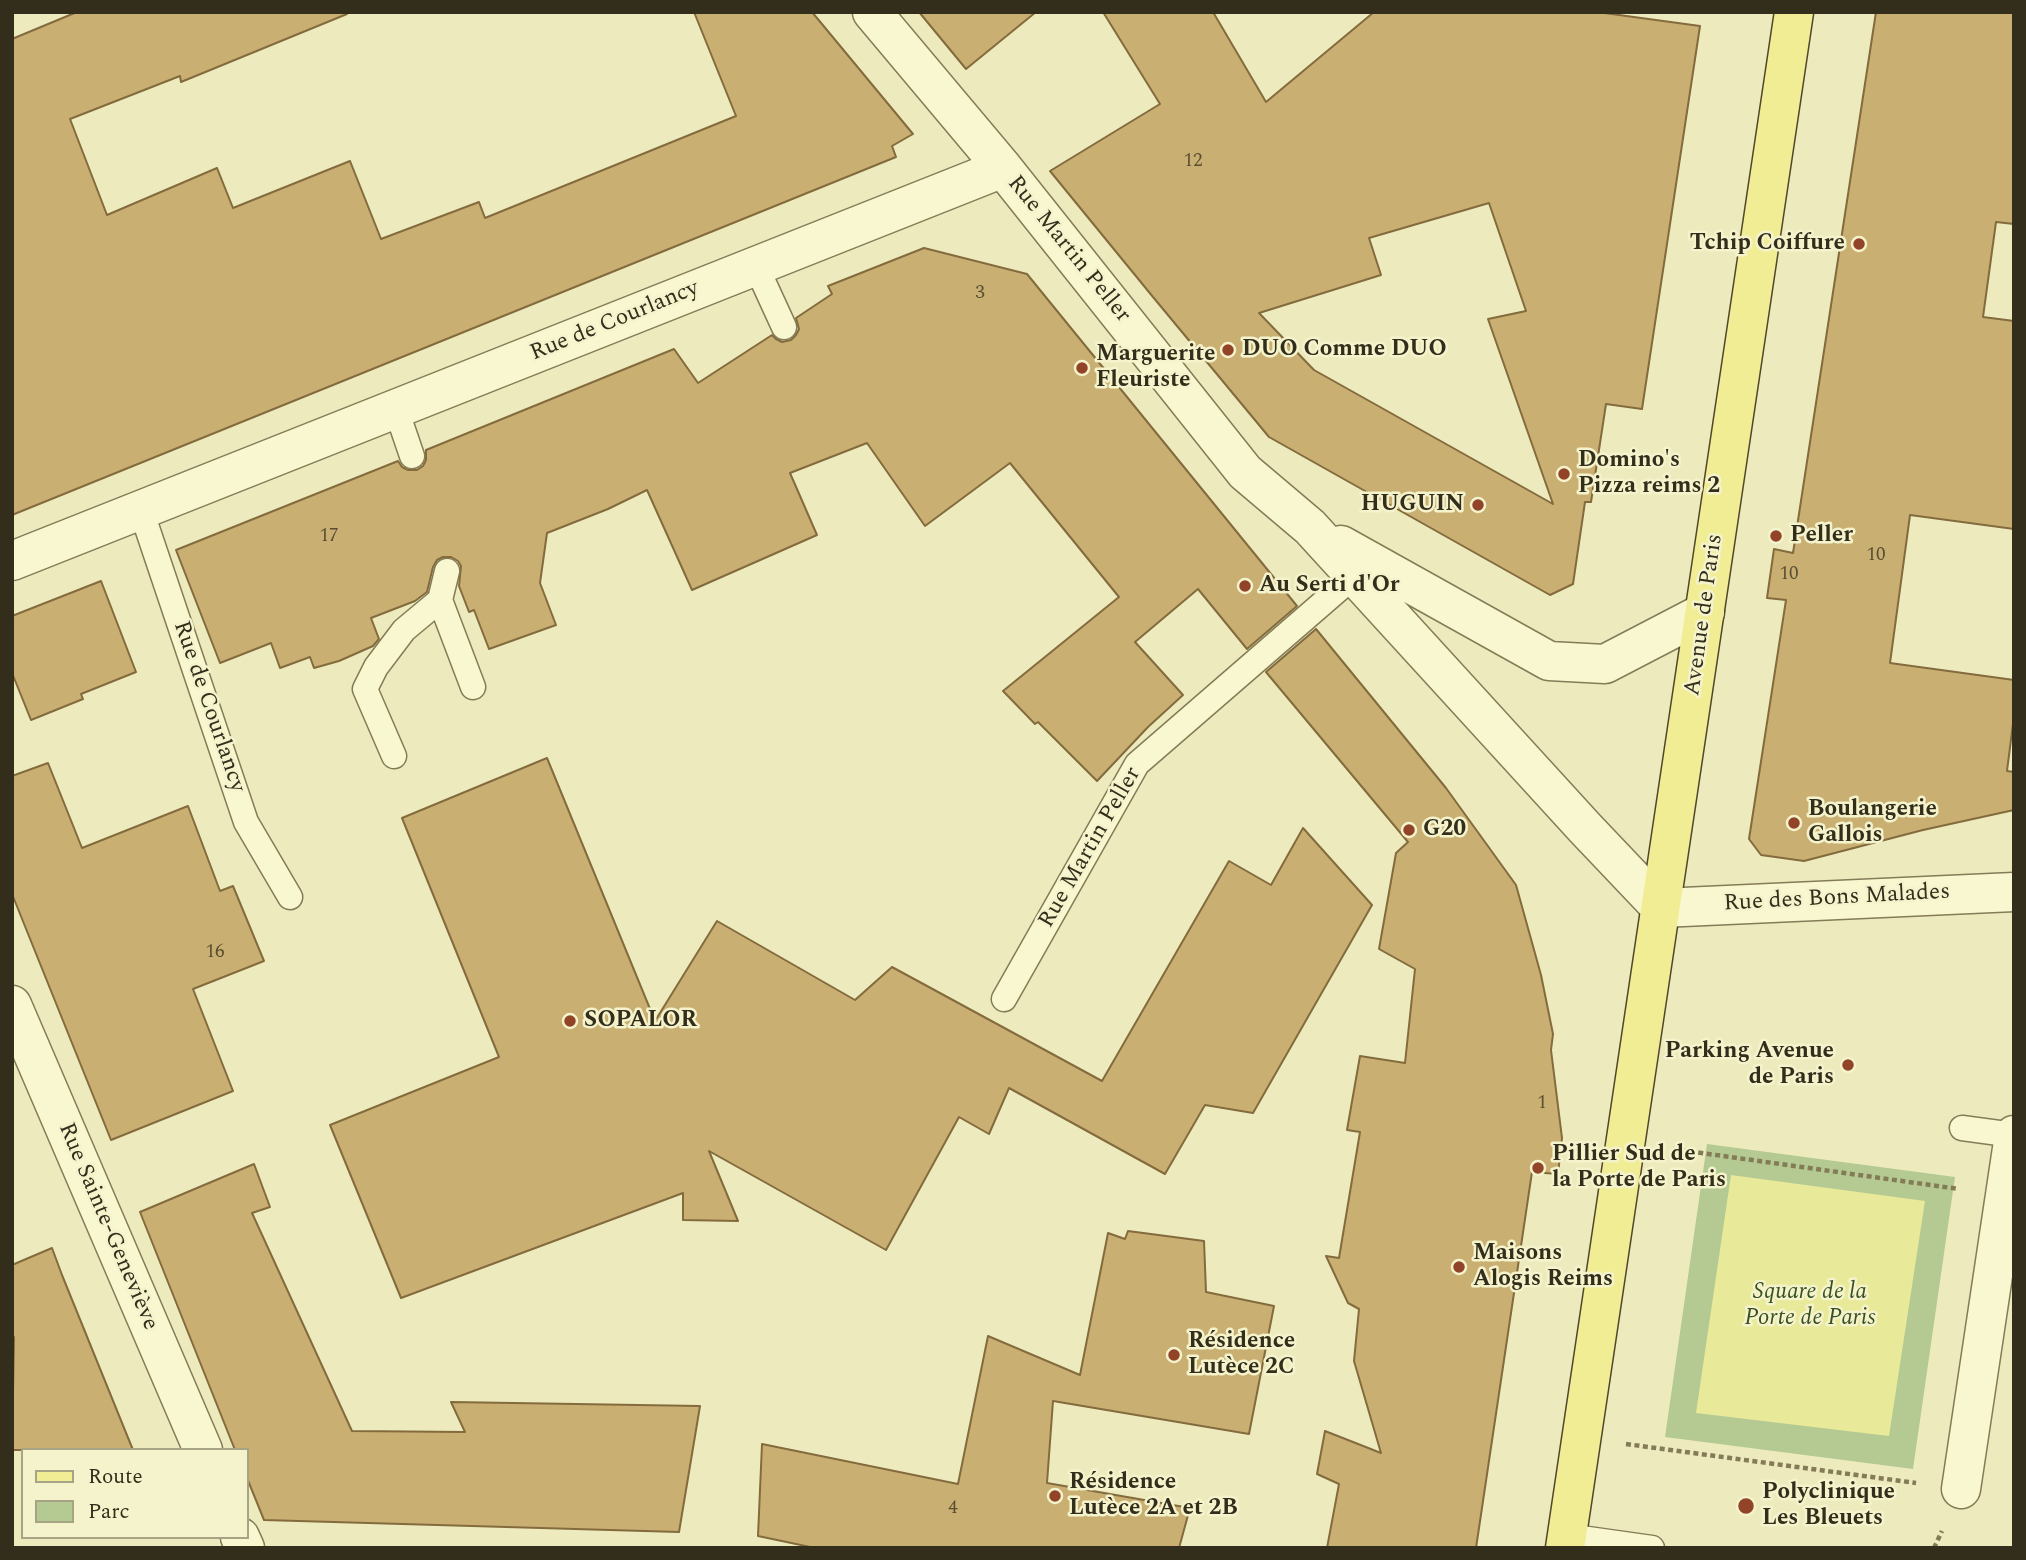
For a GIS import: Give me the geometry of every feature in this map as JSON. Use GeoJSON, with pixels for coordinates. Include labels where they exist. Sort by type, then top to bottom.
{"type":"FeatureCollection","features":[{"type":"Feature","properties":{"kind":"main road","name":"Avenue de Paris"},"geometry":{"type":"LineString","coordinates":[[1566,1542],[1794,12]]}},
{"type":"Feature","properties":{"kind":"street","name":"Rue Martin Peller"},"geometry":{"type":"LineString","coordinates":[[872,12],[1003,168],[1245,472],[1310,527],[1661,908]]}},
{"type":"Feature","properties":{"kind":"street","name":"Rue de Courlancy"},"geometry":{"type":"LineString","coordinates":[[12,562],[1003,168]]}},
{"type":"Feature","properties":{"kind":"street"},"geometry":{"type":"LineString","coordinates":[[1310,527],[1549,661],[1605,664],[1705,612]]}},
{"type":"Feature","properties":{"kind":"street","name":"Rue des Bons Malades"},"geometry":{"type":"LineString","coordinates":[[1661,908],[2014,892]]}},
{"type":"Feature","properties":{"kind":"street","name":"Rue Sainte-Geneviève"},"geometry":{"type":"LineString","coordinates":[[12,1005],[202,1448]]}},
{"type":"Feature","properties":{"kind":"street"},"geometry":{"type":"LineString","coordinates":[[1961,1489],[2014,1135]]}},
{"type":"Feature","properties":{"kind":"lane"},"geometry":{"type":"LineString","coordinates":[[756,266],[784,327]]}},
{"type":"Feature","properties":{"kind":"lane"},"geometry":{"type":"LineString","coordinates":[[396,409],[412,456]]}},
{"type":"Feature","properties":{"kind":"lane","name":"Rue de Courlancy"},"geometry":{"type":"LineString","coordinates":[[141,510],[246,822],[290,897]]}},
{"type":"Feature","properties":{"kind":"lane"},"geometry":{"type":"LineString","coordinates":[[447,571],[440,600],[473,687]]}},
{"type":"Feature","properties":{"kind":"lane","name":"Rue Martin Peller"},"geometry":{"type":"LineString","coordinates":[[1004,999],[1137,764],[1354,576]]}},
{"type":"Feature","properties":{"kind":"lane"},"geometry":{"type":"LineString","coordinates":[[394,756],[365,689],[376,667],[404,631],[440,600]]}},
{"type":"Feature","properties":{"kind":"lane"},"geometry":{"type":"LineString","coordinates":[[1962,1128],[2014,1135]]}},
{"type":"Feature","properties":{"kind":"lane"},"geometry":{"type":"LineString","coordinates":[[1566,1542],[1652,1548]]}},
{"type":"Feature","properties":{"kind":"path"},"geometry":{"type":"LineString","coordinates":[[1626,1142],[2005,1195]]}},
{"type":"Feature","properties":{"kind":"path"},"geometry":{"type":"LineString","coordinates":[[1582,1438],[1961,1489]]}},
{"type":"Feature","properties":{"kind":"green space","name":"Square de la Porte de Paris"},"geometry":{"type":"Polygon","coordinates":[[[1707,1144],[1955,1177],[1913,1469],[1665,1437],[1707,1144]]]}},
{"type":"Feature","properties":{"kind":"sand","name":"Square de la Porte de Paris"},"geometry":{"type":"Polygon","coordinates":[[[1731,1175],[1925,1201],[1889,1436],[1696,1413],[1731,1175]]]}},
{"type":"Feature","properties":{"kind":"building"},"geometry":{"type":"Polygon","coordinates":[[[77,12],[347,12],[181,82],[180,76],[70,119],[107,215],[217,168],[233,208],[350,161],[381,239],[479,202],[485,218],[736,116],[694,12],[812,12],[913,134],[892,146],[896,157],[12,515],[12,39],[77,12]]]}},
{"type":"Feature","properties":{"kind":"building"},"geometry":{"type":"Polygon","coordinates":[[[919,12],[1036,12],[966,69],[919,12]]]}},
{"type":"Feature","properties":{"kind":"building"},"geometry":{"type":"Polygon","coordinates":[[[1103,12],[1213,12],[1266,102],[1374,12],[1597,12],[1700,26],[1642,409],[1606,404],[1591,502],[1585,502],[1573,584],[1550,595],[1269,437],[1050,171],[1160,104],[1103,12]],[[1489,203],[1369,238],[1381,275],[1259,313],[1314,370],[1553,504],[1488,319],[1526,311],[1489,203]]]}},
{"type":"Feature","properties":{"kind":"building"},"geometry":{"type":"Polygon","coordinates":[[[1876,12],[2014,12],[2014,224],[1996,222],[1983,317],[2014,321],[2014,529],[1910,515],[1890,663],[2014,680],[2014,716],[2007,771],[2014,772],[2014,810],[1804,861],[1761,855],[1749,839],[1786,600],[1767,598],[1774,549],[1793,553],[1876,12]]]}},
{"type":"Feature","properties":{"kind":"building"},"geometry":{"type":"Polygon","coordinates":[[[924,248],[1027,274],[1297,606],[1247,649],[1198,589],[1135,642],[1183,695],[1148,727],[1097,781],[1003,691],[1119,597],[1010,463],[925,526],[867,443],[790,473],[817,535],[692,590],[647,490],[547,533],[540,583],[556,625],[489,649],[474,610],[469,612],[459,586],[461,566],[451,557],[443,557],[437,560],[433,567],[427,592],[415,601],[371,618],[379,639],[373,646],[339,661],[314,668],[310,657],[280,668],[271,643],[220,663],[176,550],[398,461],[408,470],[417,470],[426,460],[426,450],[674,349],[698,383],[772,335],[782,342],[791,340],[799,329],[796,318],[832,294],[828,286],[924,248]]]}},
{"type":"Feature","properties":{"kind":"building"},"geometry":{"type":"Polygon","coordinates":[[[101,581],[136,672],[81,694],[83,699],[31,720],[12,673],[12,616],[101,581]]]}},
{"type":"Feature","properties":{"kind":"building"},"geometry":{"type":"Polygon","coordinates":[[[1316,629],[1446,788],[1516,885],[1541,975],[1553,1034],[1551,1050],[1562,1138],[1558,1174],[1532,1172],[1476,1548],[1327,1548],[1339,1484],[1317,1474],[1325,1431],[1381,1453],[1354,1361],[1359,1309],[1348,1303],[1326,1256],[1339,1258],[1360,1132],[1347,1130],[1360,1056],[1405,1063],[1415,969],[1379,949],[1396,853],[1408,842],[1266,672],[1316,629]]]}},
{"type":"Feature","properties":{"kind":"building"},"geometry":{"type":"Polygon","coordinates":[[[547,758],[655,1021],[717,921],[855,1000],[892,967],[1102,1081],[1229,861],[1271,885],[1303,828],[1372,905],[1253,1113],[1205,1105],[1165,1174],[1009,1088],[989,1134],[959,1117],[886,1250],[709,1151],[738,1221],[683,1220],[683,1193],[401,1298],[330,1125],[499,1057],[402,818],[547,758]]]}},
{"type":"Feature","properties":{"kind":"building"},"geometry":{"type":"Polygon","coordinates":[[[48,763],[82,848],[188,806],[220,891],[233,886],[264,961],[193,989],[233,1091],[111,1140],[12,894],[12,776],[48,763]]]}},
{"type":"Feature","properties":{"kind":"building"},"geometry":{"type":"Polygon","coordinates":[[[254,1164],[270,1207],[252,1213],[352,1431],[465,1432],[451,1402],[700,1406],[679,1532],[264,1520],[248,1480],[248,1448],[234,1448],[140,1212],[254,1164]]]}},
{"type":"Feature","properties":{"kind":"building"},"geometry":{"type":"Polygon","coordinates":[[[1128,1231],[1204,1241],[1206,1292],[1274,1306],[1249,1434],[1053,1401],[1047,1483],[1190,1508],[1179,1548],[815,1548],[758,1536],[762,1444],[958,1484],[988,1336],[1080,1375],[1108,1233],[1125,1239],[1128,1231]]]}},
{"type":"Feature","properties":{"kind":"building"},"geometry":{"type":"Polygon","coordinates":[[[52,1248],[132,1448],[12,1450],[12,1265],[52,1248]]]}},
{"type":"Feature","properties":{"kind":"place","name":"Tchip Coiffure"},"geometry":{"type":"Point","coordinates":[1859,244]}},
{"type":"Feature","properties":{"kind":"place","name":"DUO Comme DUO"},"geometry":{"type":"Point","coordinates":[1228,350]}},
{"type":"Feature","properties":{"kind":"place","name":"Marguerite Fleuriste"},"geometry":{"type":"Point","coordinates":[1082,368]}},
{"type":"Feature","properties":{"kind":"place","name":"Domino's Pizza reims 2"},"geometry":{"type":"Point","coordinates":[1564,474]}},
{"type":"Feature","properties":{"kind":"place","name":"HUGUIN"},"geometry":{"type":"Point","coordinates":[1478,505]}},
{"type":"Feature","properties":{"kind":"place","name":"Peller"},"geometry":{"type":"Point","coordinates":[1776,536]}},
{"type":"Feature","properties":{"kind":"place","name":"Au Serti d'Or"},"geometry":{"type":"Point","coordinates":[1245,586]}},
{"type":"Feature","properties":{"kind":"place","name":"Boulangerie Gallois"},"geometry":{"type":"Point","coordinates":[1794,823]}},
{"type":"Feature","properties":{"kind":"place","name":"G20"},"geometry":{"type":"Point","coordinates":[1409,830]}},
{"type":"Feature","properties":{"kind":"place","name":"SOPALOR"},"geometry":{"type":"Point","coordinates":[570,1021]}},
{"type":"Feature","properties":{"kind":"place","name":"Parking Avenue de Paris"},"geometry":{"type":"Point","coordinates":[1848,1065]}},
{"type":"Feature","properties":{"kind":"place","name":"Pillier Sud de la Porte de Paris"},"geometry":{"type":"Point","coordinates":[1538,1168]}},
{"type":"Feature","properties":{"kind":"place","name":"Maisons Alogis Reims"},"geometry":{"type":"Point","coordinates":[1459,1267]}},
{"type":"Feature","properties":{"kind":"place","name":"Résidence Lutèce 2C"},"geometry":{"type":"Point","coordinates":[1174,1355]}},
{"type":"Feature","properties":{"kind":"place","name":"Résidence Lutèce 2A et 2B"},"geometry":{"type":"Point","coordinates":[1055,1496]}},
{"type":"Feature","properties":{"kind":"place","name":"Polyclinique Les Bleuets"},"geometry":{"type":"Point","coordinates":[1746,1506]}}]}
